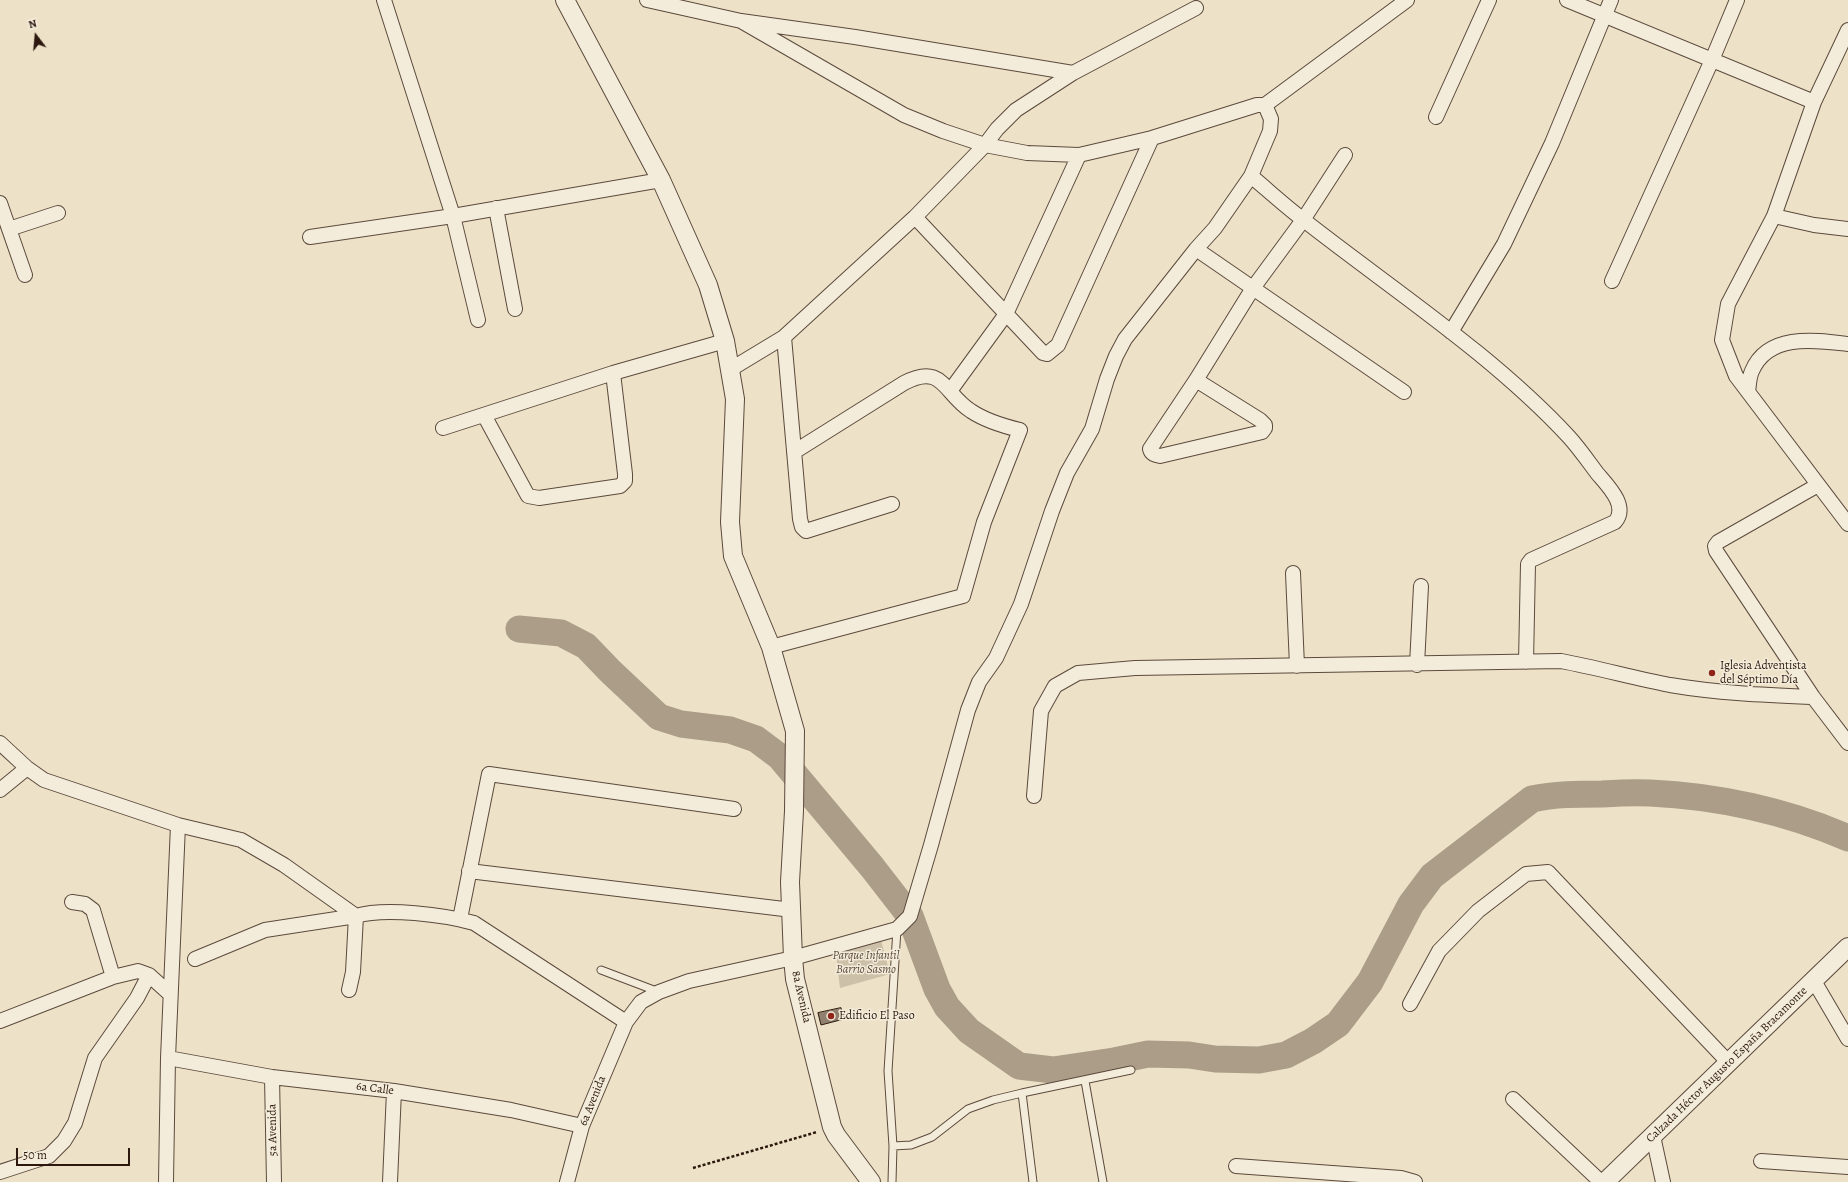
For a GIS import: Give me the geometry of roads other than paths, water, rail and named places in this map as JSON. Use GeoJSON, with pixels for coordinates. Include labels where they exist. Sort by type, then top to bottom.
{"type":"FeatureCollection","features":[{"type":"Feature","properties":{"kind":"street"},"geometry":{"type":"LineString","coordinates":[[384,0],[453,216],[478,320]]}},
{"type":"Feature","properties":{"kind":"street","name":"8a Avenida"},"geometry":{"type":"LineString","coordinates":[[565,0],[661,180],[708,285],[725,341],[735,399],[730,522],[734,556],[770,647],[795,731],[790,882],[792,910],[792,958],[795,979],[832,1127],[836,1135],[871,1182]]}},
{"type":"Feature","properties":{"kind":"street"},"geometry":{"type":"LineString","coordinates":[[647,0],[741,21],[855,37],[1074,73]]}},
{"type":"Feature","properties":{"kind":"street"},"geometry":{"type":"LineString","coordinates":[[741,21],[904,115],[943,131],[985,145],[1027,153],[1080,155],[1152,138],[1257,105],[1265,106],[1407,0]]}},
{"type":"Feature","properties":{"kind":"street"},"geometry":{"type":"LineString","coordinates":[[1436,117],[1489,0]]}},
{"type":"Feature","properties":{"kind":"street"},"geometry":{"type":"LineString","coordinates":[[1568,0],[1814,102]]}},
{"type":"Feature","properties":{"kind":"street"},"geometry":{"type":"LineString","coordinates":[[1451,332],[1508,237],[1552,143],[1611,0]]}},
{"type":"Feature","properties":{"kind":"street"},"geometry":{"type":"LineString","coordinates":[[1612,281],[1712,60],[1737,0]]}},
{"type":"Feature","properties":{"kind":"street"},"geometry":{"type":"LineString","coordinates":[[731,369],[784,337],[915,217],[985,145],[997,129],[1016,110],[1074,73],[1196,8]]}},
{"type":"Feature","properties":{"kind":"street"},"geometry":{"type":"LineString","coordinates":[[1848,30],[1814,102],[1774,216],[1728,304],[1722,340],[1736,376],[1848,524]]}},
{"type":"Feature","properties":{"kind":"street"},"geometry":{"type":"LineString","coordinates":[[897,929],[910,916],[968,710],[979,682],[996,658],[1021,604],[1052,511],[1067,473],[1092,429],[1100,408],[1107,379],[1116,356],[1125,339],[1196,249],[1215,228],[1251,176],[1270,131],[1271,119],[1265,106]]}},
{"type":"Feature","properties":{"kind":"street"},"geometry":{"type":"LineString","coordinates":[[915,217],[1043,353],[1047,354],[1058,345],[1152,138]]}},
{"type":"Feature","properties":{"kind":"street"},"geometry":{"type":"LineString","coordinates":[[950,391],[1006,314],[1080,155]]}},
{"type":"Feature","properties":{"kind":"street"},"geometry":{"type":"LineString","coordinates":[[1196,380],[1260,420],[1266,428],[1262,432],[1258,433],[1160,456],[1154,455],[1150,449],[1196,380],[1253,288],[1304,220],[1345,155]]}},
{"type":"Feature","properties":{"kind":"street"},"geometry":{"type":"LineString","coordinates":[[1251,176],[1304,220],[1451,332],[1518,387],[1570,438],[1613,493],[1620,513],[1615,522],[1531,560],[1528,564],[1526,662]]}},
{"type":"Feature","properties":{"kind":"street"},"geometry":{"type":"LineString","coordinates":[[310,237],[453,216],[661,180]]}},
{"type":"Feature","properties":{"kind":"street"},"geometry":{"type":"LineString","coordinates":[[0,203],[25,275]]}},
{"type":"Feature","properties":{"kind":"street"},"geometry":{"type":"LineString","coordinates":[[496,208],[515,309]]}},
{"type":"Feature","properties":{"kind":"street"},"geometry":{"type":"LineString","coordinates":[[9,229],[58,213]]}},
{"type":"Feature","properties":{"kind":"street"},"geometry":{"type":"LineString","coordinates":[[1774,216],[1814,225],[1848,229]]}},
{"type":"Feature","properties":{"kind":"street"},"geometry":{"type":"LineString","coordinates":[[1196,249],[1404,392]]}},
{"type":"Feature","properties":{"kind":"street"},"geometry":{"type":"LineString","coordinates":[[784,337],[800,519],[802,527],[806,531],[892,504]]}},
{"type":"Feature","properties":{"kind":"street"},"geometry":{"type":"LineString","coordinates":[[1748,392],[1752,371],[1763,354],[1781,344],[1810,339],[1848,344]]}},
{"type":"Feature","properties":{"kind":"street"},"geometry":{"type":"LineString","coordinates":[[443,428],[613,373],[725,341]]}},
{"type":"Feature","properties":{"kind":"street"},"geometry":{"type":"LineString","coordinates":[[484,415],[528,496],[539,498],[620,486],[625,481],[625,474],[613,373]]}},
{"type":"Feature","properties":{"kind":"street"},"geometry":{"type":"LineString","coordinates":[[770,647],[963,596],[984,522],[1020,430],[988,421],[970,411],[957,400],[944,383],[935,377],[923,376],[912,379],[794,452]]}},
{"type":"Feature","properties":{"kind":"street"},"geometry":{"type":"LineString","coordinates":[[1818,484],[1718,542],[1716,551],[1812,697],[1848,743]]}},
{"type":"Feature","properties":{"kind":"street"},"geometry":{"type":"LineString","coordinates":[[1293,573],[1297,666]]}},
{"type":"Feature","properties":{"kind":"street"},"geometry":{"type":"LineString","coordinates":[[1417,665],[1421,586]]}},
{"type":"Feature","properties":{"kind":"street"},"geometry":{"type":"LineString","coordinates":[[1034,796],[1041,711],[1055,686],[1078,673],[1136,668],[1417,665],[1561,661],[1602,668],[1672,685],[1758,694],[1812,697]]}},
{"type":"Feature","properties":{"kind":"street"},"geometry":{"type":"LineString","coordinates":[[0,743],[27,768],[44,780],[178,825],[241,840],[284,865],[356,916]]}},
{"type":"Feature","properties":{"kind":"street"},"geometry":{"type":"LineString","coordinates":[[0,790],[27,768]]}},
{"type":"Feature","properties":{"kind":"street"},"geometry":{"type":"LineString","coordinates":[[460,919],[489,774],[734,809]]}},
{"type":"Feature","properties":{"kind":"street"},"geometry":{"type":"LineString","coordinates":[[166,1182],[170,994],[178,825]]}},
{"type":"Feature","properties":{"kind":"street"},"geometry":{"type":"LineString","coordinates":[[469,871],[792,910]]}},
{"type":"Feature","properties":{"kind":"street"},"geometry":{"type":"LineString","coordinates":[[1410,1004],[1439,951],[1478,910],[1526,874],[1548,872],[1729,1063]]}},
{"type":"Feature","properties":{"kind":"street"},"geometry":{"type":"LineString","coordinates":[[72,902],[85,904],[93,910],[113,977]]}},
{"type":"Feature","properties":{"kind":"street"},"geometry":{"type":"LineString","coordinates":[[195,959],[265,930],[356,916],[368,912],[460,919],[474,923],[626,1022]]}},
{"type":"Feature","properties":{"kind":"street"},"geometry":{"type":"LineString","coordinates":[[349,990],[353,972],[356,916]]}},
{"type":"Feature","properties":{"kind":"street","name":"6a Avenida"},"geometry":{"type":"LineString","coordinates":[[566,1182],[582,1126],[626,1022],[642,1002],[659,992],[689,981],[792,958],[897,929]]}},
{"type":"Feature","properties":{"kind":"street","name":"Calzada Héctor Augusto España Bracamonte"},"geometry":{"type":"LineString","coordinates":[[1605,1182],[1848,947]]}},
{"type":"Feature","properties":{"kind":"street"},"geometry":{"type":"LineString","coordinates":[[0,1021],[113,977],[138,971],[149,975],[170,994]]}},
{"type":"Feature","properties":{"kind":"street"},"geometry":{"type":"LineString","coordinates":[[0,1172],[49,1156],[64,1141],[75,1124],[95,1058],[137,998],[149,975]]}},
{"type":"Feature","properties":{"kind":"street"},"geometry":{"type":"LineString","coordinates":[[1814,981],[1848,1039]]}},
{"type":"Feature","properties":{"kind":"street","name":"6a Calle"},"geometry":{"type":"LineString","coordinates":[[168,1058],[272,1077],[394,1092],[511,1110],[582,1126]]}},
{"type":"Feature","properties":{"kind":"street","name":"5a Avenida"},"geometry":{"type":"LineString","coordinates":[[272,1077],[274,1182]]}},
{"type":"Feature","properties":{"kind":"street"},"geometry":{"type":"LineString","coordinates":[[390,1182],[394,1092]]}},
{"type":"Feature","properties":{"kind":"street"},"geometry":{"type":"LineString","coordinates":[[1513,1099],[1601,1182]]}},
{"type":"Feature","properties":{"kind":"street"},"geometry":{"type":"LineString","coordinates":[[1653,1136],[1663,1182]]}},
{"type":"Feature","properties":{"kind":"street"},"geometry":{"type":"LineString","coordinates":[[1761,1161],[1848,1168]]}},
{"type":"Feature","properties":{"kind":"street"},"geometry":{"type":"LineString","coordinates":[[1236,1166],[1401,1178],[1415,1182]]}},
{"type":"Feature","properties":{"kind":"lane"},"geometry":{"type":"LineString","coordinates":[[892,1182],[893,1146],[888,1071],[897,929]]}},
{"type":"Feature","properties":{"kind":"lane"},"geometry":{"type":"LineString","coordinates":[[601,970],[659,992]]}},
{"type":"Feature","properties":{"kind":"lane"},"geometry":{"type":"LineString","coordinates":[[893,1146],[911,1145],[932,1137],[968,1109],[993,1100],[1131,1070]]}},
{"type":"Feature","properties":{"kind":"lane"},"geometry":{"type":"LineString","coordinates":[[1085,1081],[1103,1182]]}},
{"type":"Feature","properties":{"kind":"lane"},"geometry":{"type":"LineString","coordinates":[[1022,1093],[1032,1182]]}},
{"type":"Feature","properties":{"kind":"waterway"},"geometry":{"type":"LineString","coordinates":[[519,629],[561,633],[586,646],[659,717],[681,724],[730,730],[756,739],[780,757],[872,867],[910,916],[937,989],[947,1007],[969,1031],[1019,1066],[1053,1070],[1114,1061],[1148,1054],[1189,1055],[1215,1059],[1259,1060],[1286,1055],[1313,1041],[1338,1024],[1370,982],[1411,904],[1432,876],[1532,799],[1567,795],[1650,793],[1726,801],[1751,806],[1801,820],[1848,838]]}},
{"type":"Feature","properties":{"kind":"place","name":"Iglesia Adventista del Séptimo Día"},"geometry":{"type":"Point","coordinates":[1712,673]}},
{"type":"Feature","properties":{"kind":"place","name":"Edificio El Paso"},"geometry":{"type":"Point","coordinates":[831,1016]}},
{"type":"Feature","properties":{"kind":"park label","name":"Parque Infantil Barrio Sasmo"},"geometry":{"type":"Point","coordinates":[866,963]}}]}
